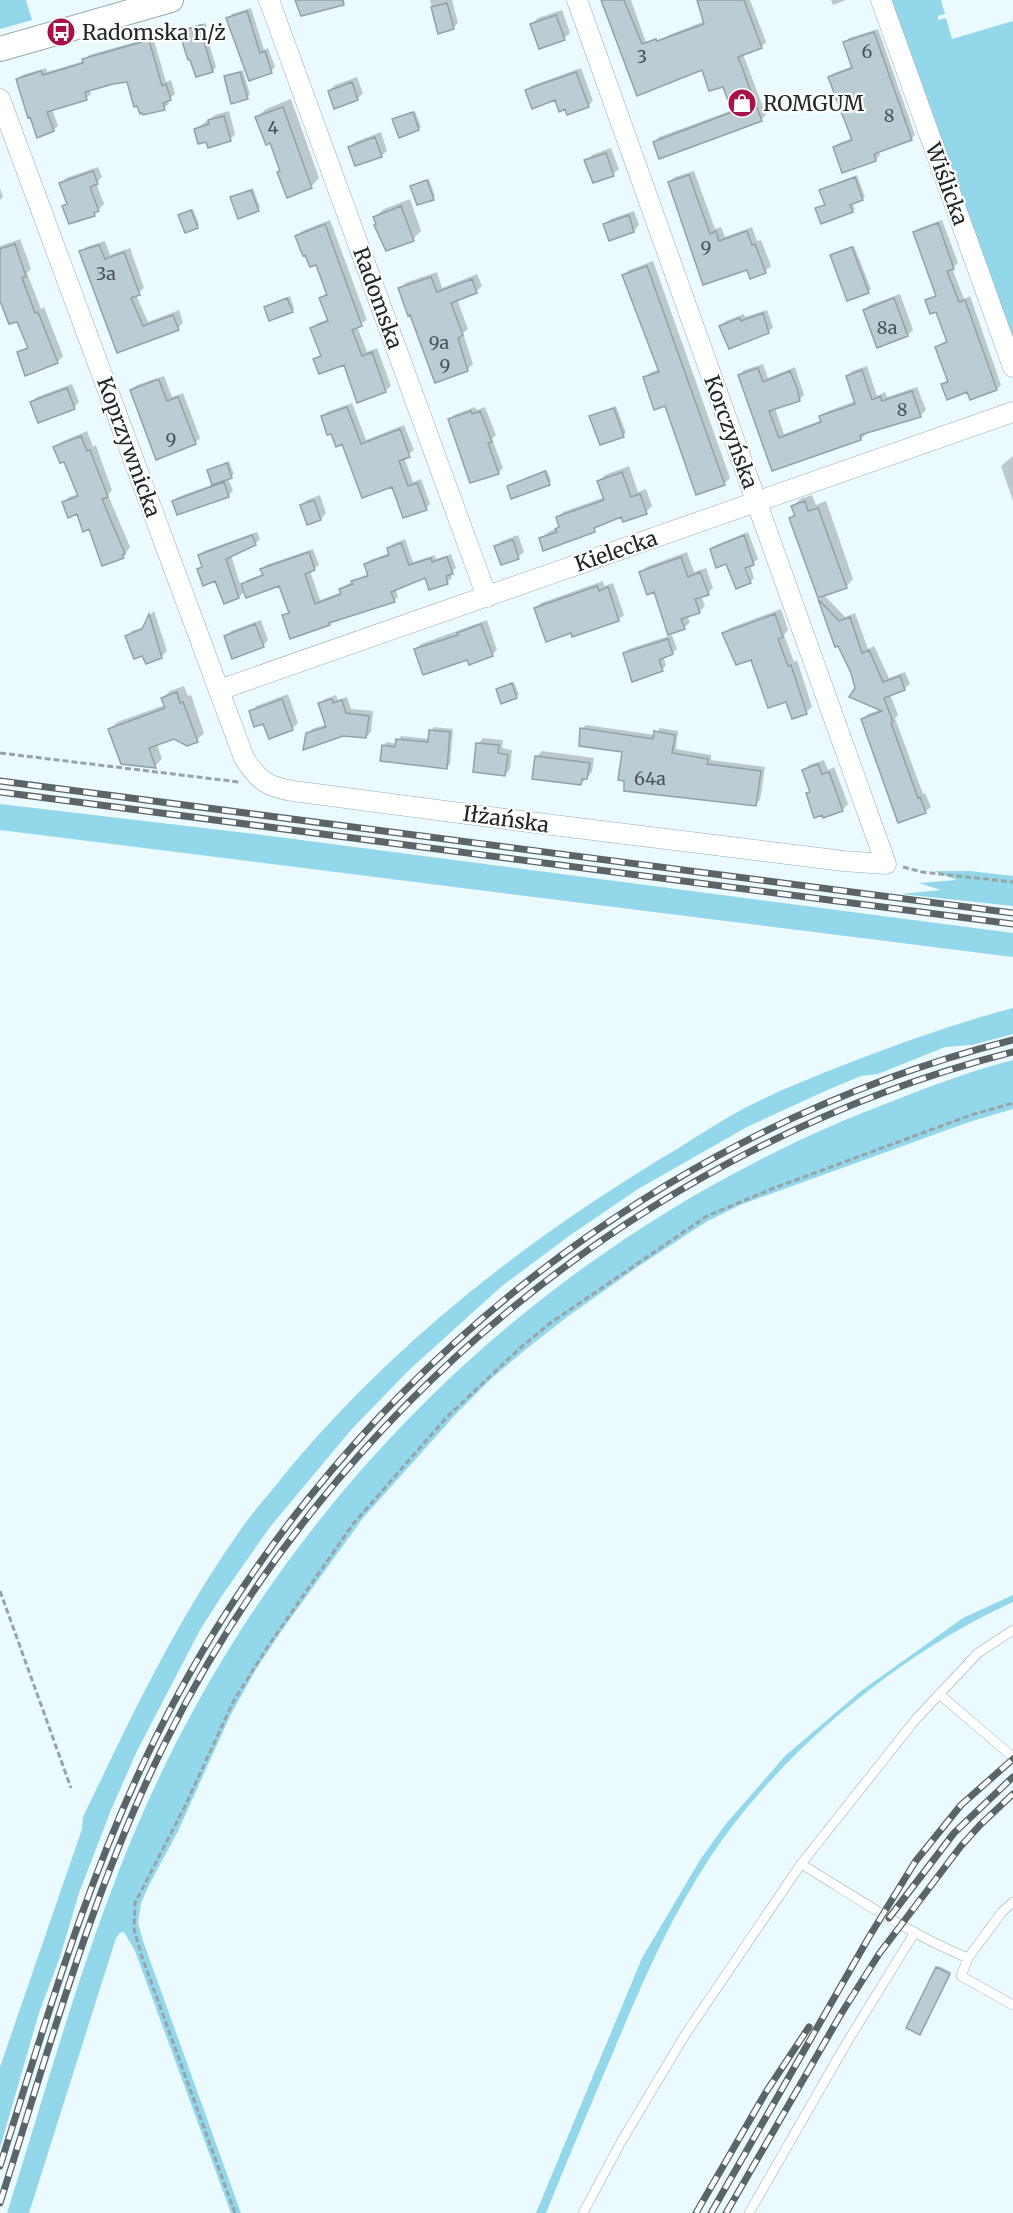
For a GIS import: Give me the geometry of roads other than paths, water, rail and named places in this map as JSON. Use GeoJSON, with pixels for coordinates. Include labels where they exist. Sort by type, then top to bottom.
{"type":"FeatureCollection","features":[{"type":"Feature","properties":{"kind":"street"},"geometry":{"type":"LineString","coordinates":[[0,49],[115,12],[171,0]]}},
{"type":"Feature","properties":{"kind":"street","name":"Radomska"},"geometry":{"type":"LineString","coordinates":[[269,0],[486,597]]}},
{"type":"Feature","properties":{"kind":"street","name":"Korczyńska"},"geometry":{"type":"LineString","coordinates":[[577,0],[886,864]]}},
{"type":"Feature","properties":{"kind":"street","name":"Wiślicka"},"geometry":{"type":"LineString","coordinates":[[881,0],[1013,367]]}},
{"type":"Feature","properties":{"kind":"street","name":"Koprzywnicka"},"geometry":{"type":"LineString","coordinates":[[0,99],[243,759],[255,774],[270,786]]}},
{"type":"Feature","properties":{"kind":"street","name":"Kielecka"},"geometry":{"type":"LineString","coordinates":[[219,690],[1013,412]]}},
{"type":"Feature","properties":{"kind":"street","name":"Iłżańska"},"geometry":{"type":"LineString","coordinates":[[270,786],[521,821],[843,861],[886,864]]}},
{"type":"Feature","properties":{"kind":"lane"},"geometry":{"type":"LineString","coordinates":[[583,2213],[621,2142],[685,2035],[801,1864],[916,1719],[978,1653],[1013,1630]]}},
{"type":"Feature","properties":{"kind":"lane"},"geometry":{"type":"LineString","coordinates":[[939,1694],[1013,1757]]}},
{"type":"Feature","properties":{"kind":"lane"},"geometry":{"type":"LineString","coordinates":[[801,1864],[915,1932],[968,1958]]}},
{"type":"Feature","properties":{"kind":"lane"},"geometry":{"type":"LineString","coordinates":[[1013,1902],[1002,1912],[968,1958],[961,1976],[1013,2005]]}},
{"type":"Feature","properties":{"kind":"lane"},"geometry":{"type":"LineString","coordinates":[[749,2213],[846,2044],[915,1932]]}},
{"type":"Feature","properties":{"kind":"railway"},"geometry":{"type":"LineString","coordinates":[[0,781],[1013,913]]}},
{"type":"Feature","properties":{"kind":"railway"},"geometry":{"type":"LineString","coordinates":[[0,792],[1013,924]]}},
{"type":"Feature","properties":{"kind":"railway"},"geometry":{"type":"LineString","coordinates":[[0,2166],[89,1895],[109,1841],[156,1737],[226,1613],[309,1498],[404,1392],[509,1296],[624,1212],[747,1140],[877,1083],[1013,1040]]}},
{"type":"Feature","properties":{"kind":"railway"},"geometry":{"type":"LineString","coordinates":[[0,2203],[73,1971],[93,1913],[138,1800],[164,1745],[233,1622],[315,1507],[409,1402],[514,1307],[628,1223],[750,1152],[879,1095],[1013,1052]]}},
{"type":"Feature","properties":{"kind":"railway"},"geometry":{"type":"LineString","coordinates":[[711,2213],[869,1937],[915,1862],[961,1805],[1013,1759]]}},
{"type":"Feature","properties":{"kind":"railway"},"geometry":{"type":"LineString","coordinates":[[889,1918],[954,1833],[1013,1777]]}},
{"type":"Feature","properties":{"kind":"railway"},"geometry":{"type":"LineString","coordinates":[[736,2196],[841,2014],[879,1954],[961,1846],[1013,1794]]}},
{"type":"Feature","properties":{"kind":"railway"},"geometry":{"type":"LineString","coordinates":[[696,2213],[766,2092],[809,2027]]}},
{"type":"Feature","properties":{"kind":"railway"},"geometry":{"type":"LineString","coordinates":[[726,2213],[739,2191]]}},
{"type":"Feature","properties":{"kind":"place","name":"Radomska n/ż"},"geometry":{"type":"Point","coordinates":[61,32]}},
{"type":"Feature","properties":{"kind":"place","name":"ROMGUM"},"geometry":{"type":"Point","coordinates":[742,103]}}]}
